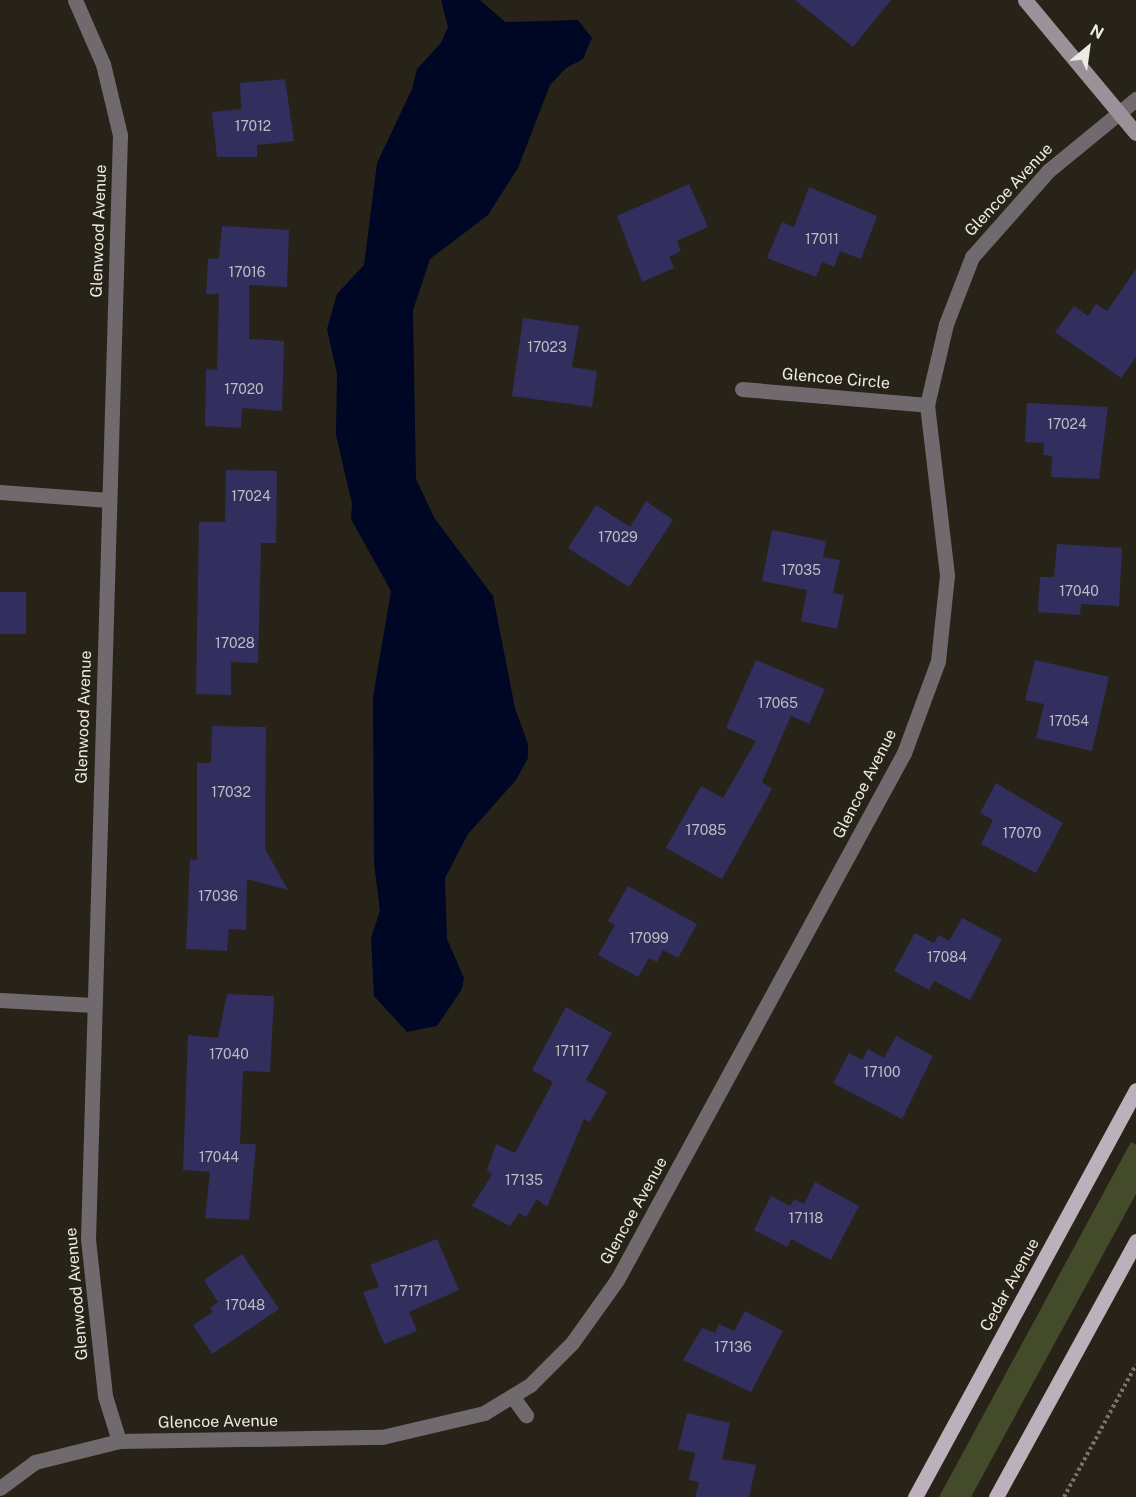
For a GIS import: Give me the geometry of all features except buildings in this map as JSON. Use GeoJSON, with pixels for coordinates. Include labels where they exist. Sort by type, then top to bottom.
{"type":"FeatureCollection","features":[{"type":"Feature","properties":{"kind":"main road","name":"Cedar Avenue"},"geometry":{"type":"LineString","coordinates":[[915,1497],[1136,1090]]}},
{"type":"Feature","properties":{"kind":"main road"},"geometry":{"type":"LineString","coordinates":[[996,1497],[1136,1241]]}},
{"type":"Feature","properties":{"kind":"street"},"geometry":{"type":"LineString","coordinates":[[1025,0],[1136,133]]}},
{"type":"Feature","properties":{"kind":"street","name":"Glenwood Avenue"},"geometry":{"type":"LineString","coordinates":[[77,1],[103,64],[120,135],[88,1239],[105,1396],[119,1441]]}},
{"type":"Feature","properties":{"kind":"street","name":"Glencoe Avenue"},"geometry":{"type":"LineString","coordinates":[[0,1488],[35,1462],[119,1441],[382,1437],[484,1413],[512,1396],[572,1343],[617,1280],[904,753],[938,661],[947,575],[927,405],[946,324],[972,257],[1048,171],[1118,111],[1136,99]]}},
{"type":"Feature","properties":{"kind":"street","name":"Glencoe Circle"},"geometry":{"type":"LineString","coordinates":[[742,389],[927,405]]}},
{"type":"Feature","properties":{"kind":"street"},"geometry":{"type":"LineString","coordinates":[[0,492],[109,500]]}},
{"type":"Feature","properties":{"kind":"street"},"geometry":{"type":"LineString","coordinates":[[0,1000],[93,1005]]}},
{"type":"Feature","properties":{"kind":"street"},"geometry":{"type":"LineString","coordinates":[[512,1396],[526,1415]]}},
{"type":"Feature","properties":{"kind":"path"},"geometry":{"type":"LineString","coordinates":[[1064,1497],[1136,1365]]}},
{"type":"Feature","properties":{"kind":"green space"},"geometry":{"type":"Polygon","coordinates":[[[1131,1142],[1136,1145],[1136,1194],[971,1497],[939,1497],[1131,1142]]]}},
{"type":"Feature","properties":{"kind":"water"},"geometry":{"type":"Polygon","coordinates":[[[441,0],[480,0],[505,22],[578,20],[592,38],[583,59],[566,68],[550,85],[518,168],[488,215],[430,259],[413,310],[416,479],[435,519],[493,596],[515,708],[528,744],[528,758],[516,780],[468,834],[445,878],[447,939],[464,978],[462,989],[437,1026],[407,1032],[374,996],[371,938],[380,911],[374,863],[373,697],[391,591],[351,519],[352,504],[336,435],[337,374],[327,329],[337,294],[364,265],[377,163],[412,89],[417,69],[441,43],[448,27],[441,0]]]}}]}
